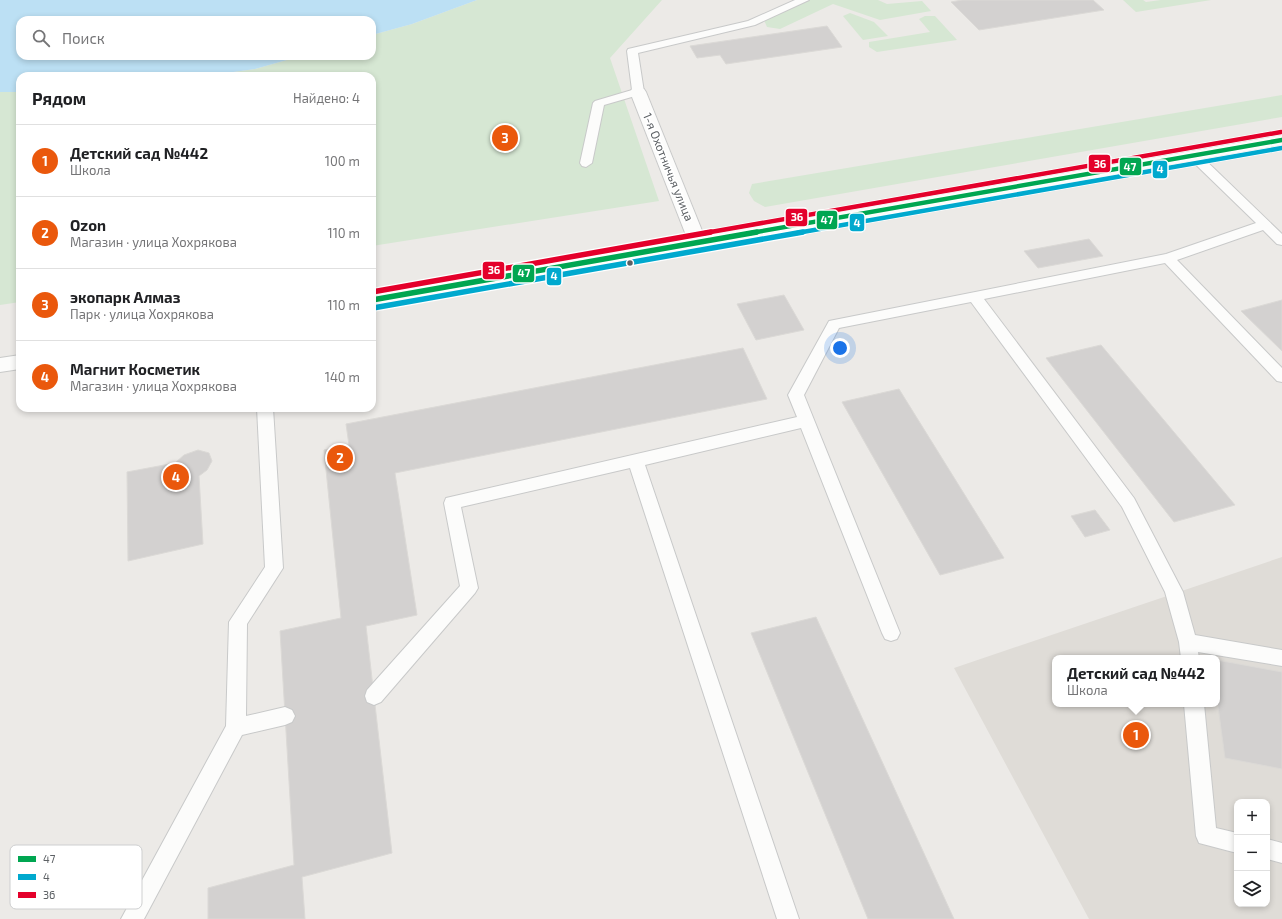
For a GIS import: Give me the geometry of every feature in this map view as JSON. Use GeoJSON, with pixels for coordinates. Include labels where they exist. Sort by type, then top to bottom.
{"type":"FeatureCollection","features":[{"type":"Feature","properties":{"kind":"main road","name":"1-я Охотничья улица"},"geometry":{"type":"LineString","coordinates":[[638,92],[698,243]]}},
{"type":"Feature","properties":{"kind":"main road"},"geometry":{"type":"LineString","coordinates":[[376,299],[1282,140]]}},
{"type":"Feature","properties":{"kind":"main road"},"geometry":{"type":"LineString","coordinates":[[0,365],[16,363]]}},
{"type":"Feature","properties":{"kind":"lane"},"geometry":{"type":"LineString","coordinates":[[586,163],[599,103],[638,92],[632,51],[751,22],[804,0]]}},
{"type":"Feature","properties":{"kind":"lane"},"geometry":{"type":"LineString","coordinates":[[1194,156],[1282,242]]}},
{"type":"Feature","properties":{"kind":"lane"},"geometry":{"type":"LineString","coordinates":[[891,633],[808,421],[796,395],[834,324],[1168,258],[1265,225]]}},
{"type":"Feature","properties":{"kind":"lane"},"geometry":{"type":"LineString","coordinates":[[1168,258],[1282,377]]}},
{"type":"Feature","properties":{"kind":"lane"},"geometry":{"type":"LineString","coordinates":[[975,297],[1128,503],[1174,592],[1189,650],[1282,658]]}},
{"type":"Feature","properties":{"kind":"lane"},"geometry":{"type":"LineString","coordinates":[[142,901],[236,727],[238,622],[274,568],[265,412]]}},
{"type":"Feature","properties":{"kind":"lane"},"geometry":{"type":"LineString","coordinates":[[374,696],[470,588],[452,503],[808,421]]}},
{"type":"Feature","properties":{"kind":"lane"},"geometry":{"type":"LineString","coordinates":[[636,461],[788,919]]}},
{"type":"Feature","properties":{"kind":"lane"},"geometry":{"type":"LineString","coordinates":[[1194,707],[1206,836],[1234,842]]}},
{"type":"Feature","properties":{"kind":"lane"},"geometry":{"type":"LineString","coordinates":[[236,727],[285,716]]}},
{"type":"Feature","properties":{"kind":"lane"},"geometry":{"type":"LineString","coordinates":[[1270,850],[1282,853]]}},
{"type":"Feature","properties":{"kind":"lane"},"geometry":{"type":"LineString","coordinates":[[132,919],[137,909]]}},
{"type":"Feature","properties":{"kind":"shaded area"},"geometry":{"type":"Polygon","coordinates":[[[1282,557],[1282,919],[1089,919],[954,668],[1282,557]]]}},
{"type":"Feature","properties":{"kind":"green space"},"geometry":{"type":"Polygon","coordinates":[[[477,0],[662,0],[610,58],[659,201],[376,245],[376,72],[233,72],[255,69],[287,60],[376,60],[376,34],[412,24],[477,0]]]}},
{"type":"Feature","properties":{"kind":"green space"},"geometry":{"type":"Polygon","coordinates":[[[810,0],[878,0],[887,4],[922,1],[931,11],[880,20],[833,4],[780,29],[767,27],[764,20],[810,0]]]}},
{"type":"Feature","properties":{"kind":"green space"},"geometry":{"type":"Polygon","coordinates":[[[1123,0],[1143,0],[1146,2],[1161,0],[1211,0],[1136,12],[1123,0]]]}},
{"type":"Feature","properties":{"kind":"green space"},"geometry":{"type":"Polygon","coordinates":[[[850,13],[874,22],[888,36],[863,40],[843,16],[850,13]]]}},
{"type":"Feature","properties":{"kind":"green space"},"geometry":{"type":"Polygon","coordinates":[[[925,16],[935,16],[957,40],[877,52],[869,47],[869,42],[930,32],[919,19],[925,16]]]}},
{"type":"Feature","properties":{"kind":"green space"},"geometry":{"type":"Polygon","coordinates":[[[0,92],[16,92],[16,303],[0,305],[0,92]]]}},
{"type":"Feature","properties":{"kind":"green space"},"geometry":{"type":"Polygon","coordinates":[[[1282,95],[1282,117],[765,207],[754,201],[749,193],[752,184],[1282,95]]]}},
{"type":"Feature","properties":{"kind":"water"},"geometry":{"type":"Polygon","coordinates":[[[0,0],[477,0],[412,24],[376,34],[376,16],[16,16],[16,60],[287,60],[255,69],[233,72],[16,72],[16,92],[0,92],[0,0]]]}},
{"type":"Feature","properties":{"kind":"building"},"geometry":{"type":"Polygon","coordinates":[[[962,0],[1093,0],[1104,10],[979,30],[951,2],[962,0]]]}},
{"type":"Feature","properties":{"kind":"building"},"geometry":{"type":"Polygon","coordinates":[[[827,26],[842,47],[726,64],[720,55],[697,58],[690,46],[827,26]]]}},
{"type":"Feature","properties":{"kind":"building"},"geometry":{"type":"Polygon","coordinates":[[[1089,239],[1103,256],[1038,268],[1024,251],[1089,239]]]}},
{"type":"Feature","properties":{"kind":"building"},"geometry":{"type":"Polygon","coordinates":[[[784,295],[804,330],[756,340],[737,304],[784,295]]]}},
{"type":"Feature","properties":{"kind":"building"},"geometry":{"type":"Polygon","coordinates":[[[1282,300],[1282,351],[1241,311],[1282,300]]]}},
{"type":"Feature","properties":{"kind":"building"},"geometry":{"type":"Polygon","coordinates":[[[1101,345],[1235,505],[1174,522],[1046,358],[1101,345]]]}},
{"type":"Feature","properties":{"kind":"building"},"geometry":{"type":"Polygon","coordinates":[[[743,348],[767,399],[395,473],[417,615],[366,626],[392,853],[302,877],[305,919],[208,919],[208,888],[294,865],[280,631],[341,618],[324,450],[349,445],[346,424],[743,348]]]}},
{"type":"Feature","properties":{"kind":"building"},"geometry":{"type":"Polygon","coordinates":[[[899,389],[1004,558],[940,575],[842,402],[899,389]]]}},
{"type":"Feature","properties":{"kind":"building"},"geometry":{"type":"Polygon","coordinates":[[[198,450],[209,453],[212,461],[207,470],[199,476],[203,544],[128,561],[127,472],[175,463],[184,455],[198,450]]]}},
{"type":"Feature","properties":{"kind":"building"},"geometry":{"type":"Polygon","coordinates":[[[1095,510],[1110,530],[1085,537],[1071,516],[1095,510]]]}},
{"type":"Feature","properties":{"kind":"building"},"geometry":{"type":"Polygon","coordinates":[[[816,617],[954,919],[868,919],[751,633],[816,617]]]}},
{"type":"Feature","properties":{"kind":"building"},"geometry":{"type":"Polygon","coordinates":[[[1220,661],[1282,672],[1282,769],[1225,758],[1218,707],[1220,707],[1220,661]]]}},
{"type":"Feature","properties":{"kind":"transit line","name":"36"},"geometry":{"type":"LineString","coordinates":[[376,291],[1281,132]]}},
{"type":"Feature","properties":{"kind":"transit line","name":"47"},"geometry":{"type":"LineString","coordinates":[[376,299],[1282,140]]}},
{"type":"Feature","properties":{"kind":"transit line","name":"4"},"geometry":{"type":"LineString","coordinates":[[376,307],[1282,148]]}},
{"type":"Feature","properties":{"kind":"place","name":"экопарк Алмаз"},"geometry":{"type":"Point","coordinates":[505,138]}},
{"type":"Feature","properties":{"kind":"place","name":"Ozon"},"geometry":{"type":"Point","coordinates":[340,458]}},
{"type":"Feature","properties":{"kind":"place","name":"Магнит Косметик"},"geometry":{"type":"Point","coordinates":[176,477]}},
{"type":"Feature","properties":{"kind":"place","name":"Детский сад №442"},"geometry":{"type":"Point","coordinates":[1136,735]}}]}
